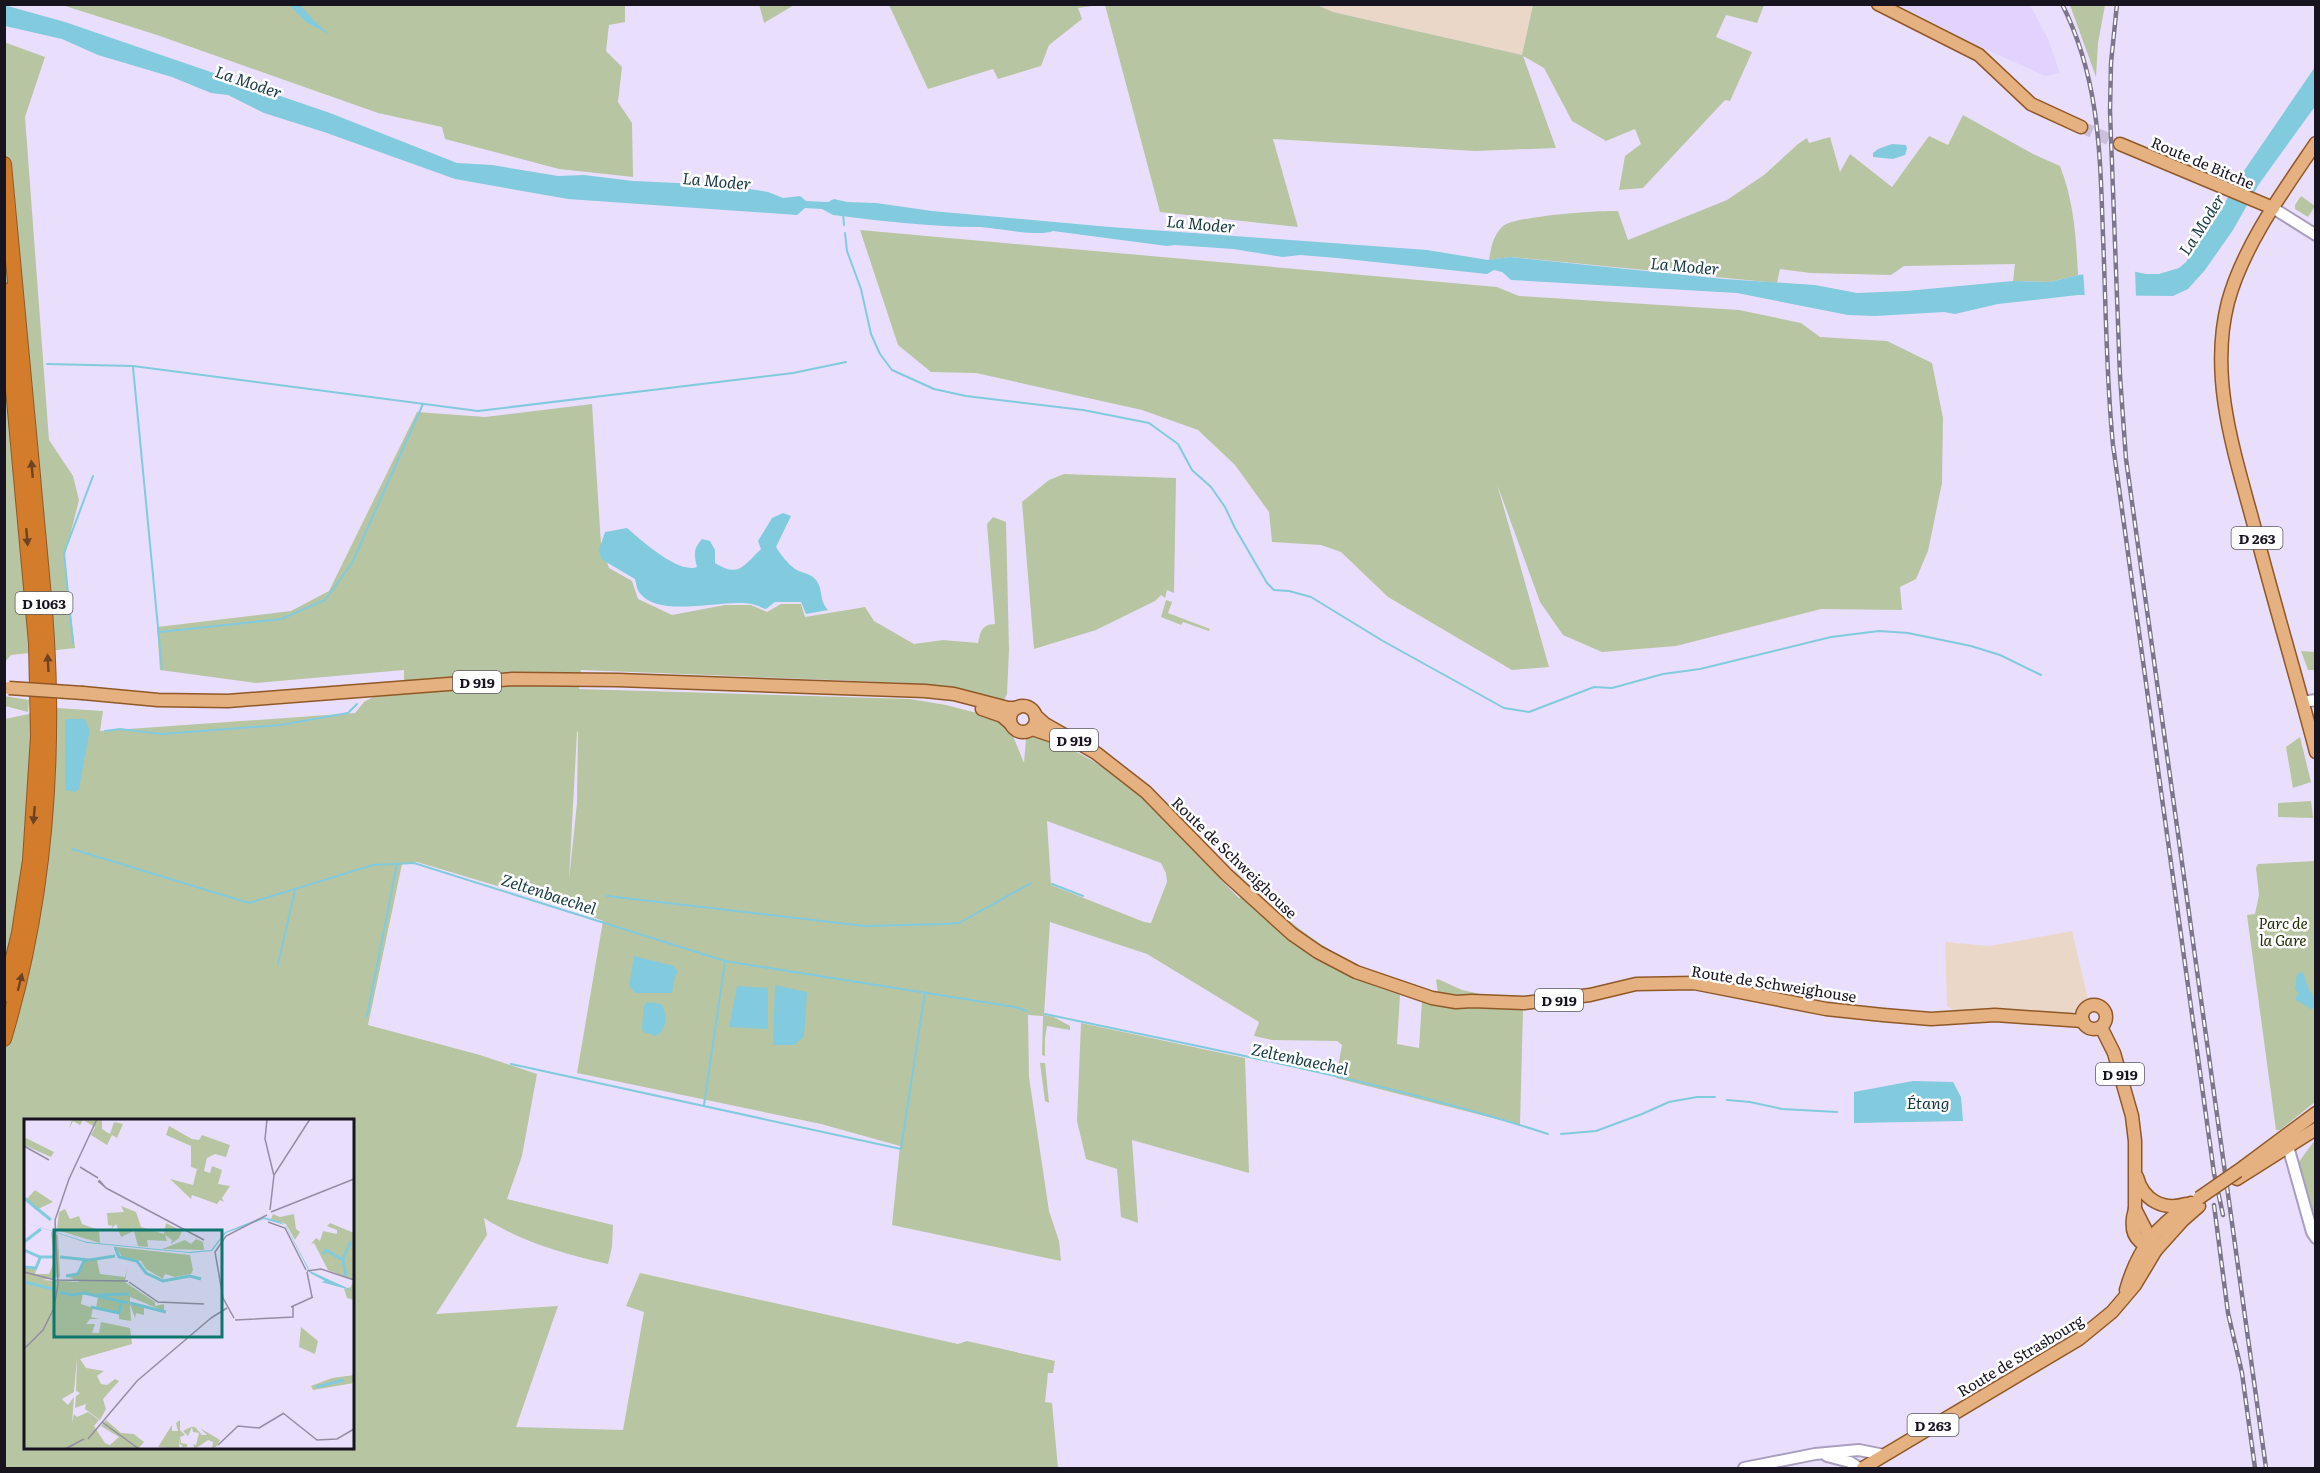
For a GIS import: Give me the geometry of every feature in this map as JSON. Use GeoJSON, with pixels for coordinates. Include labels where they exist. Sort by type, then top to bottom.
{"type":"FeatureCollection","features":[{"type":"Feature","properties":{"kind":"highway","name":"D 1063"},"geometry":{"type":"LineString","coordinates":[[4,164],[44,607],[49,738],[45,822],[37,892],[22,974],[4,1039]]}},
{"type":"Feature","properties":{"kind":"highway","name":"D 1063"},"geometry":{"type":"LineString","coordinates":[[4,291],[36,643],[38,736],[30,860],[19,933],[4,995]]}},
{"type":"Feature","properties":{"kind":"main road"},"geometry":{"type":"LineString","coordinates":[[1878,4],[1978,56],[2031,104],[2081,127]]}},
{"type":"Feature","properties":{"kind":"main road"},"geometry":{"type":"LineString","coordinates":[[2274,208],[2316,143]]}},
{"type":"Feature","properties":{"kind":"main road","name":"Route de Bitche"},"geometry":{"type":"LineString","coordinates":[[2120,144],[2274,208]]}},
{"type":"Feature","properties":{"kind":"main road","name":"D 263"},"geometry":{"type":"LineString","coordinates":[[2274,208],[2235,283],[2227,310],[2220,353],[2221,379],[2225,409],[2243,486],[2316,752]]}},
{"type":"Feature","properties":{"kind":"main road","name":"D 919"},"geometry":{"type":"LineString","coordinates":[[7,688],[158,700],[228,701],[513,679],[686,682],[936,692],[1017,708]]}},
{"type":"Feature","properties":{"kind":"main road","name":"D 919"},"geometry":{"type":"LineString","coordinates":[[871,690],[917,694],[954,701],[998,714],[1010,723]]}},
{"type":"Feature","properties":{"kind":"main road"},"geometry":{"type":"LineString","coordinates":[[1027,707],[1035,715],[1032,729],[1020,732],[1010,723],[1011,714],[1017,708],[1027,707]]}},
{"type":"Feature","properties":{"kind":"main road","name":"Route de Schweighouse"},"geometry":{"type":"LineString","coordinates":[[1035,715],[1113,766],[1156,801],[1228,876],[1292,934],[1318,952],[1356,972],[1432,998],[1456,1002],[1524,1003],[1590,995],[1633,985],[1694,983],[1828,1009],[1878,1015],[1931,1018],[2006,1016],[2082,1021]]}},
{"type":"Feature","properties":{"kind":"main road","name":"Route de Schweighouse"},"geometry":{"type":"LineString","coordinates":[[1032,729],[1047,733],[1113,766]]}},
{"type":"Feature","properties":{"kind":"main road"},"geometry":{"type":"LineString","coordinates":[[2097,1006],[2103,1010],[2106,1016],[2101,1027],[2091,1029],[2082,1021],[2086,1009],[2097,1006]]}},
{"type":"Feature","properties":{"kind":"main road","name":"D 919"},"geometry":{"type":"LineString","coordinates":[[2101,1027],[2114,1053],[2131,1109],[2135,1131],[2135,1208],[2150,1244]]}},
{"type":"Feature","properties":{"kind":"main road","name":"Route de Strasbourg"},"geometry":{"type":"LineString","coordinates":[[1861,1468],[2079,1339],[2098,1325],[2125,1296],[2130,1276],[2150,1244],[2177,1213],[2238,1175],[2316,1113]]}},
{"type":"Feature","properties":{"kind":"main road","name":"Route de Strasbourg"},"geometry":{"type":"LineString","coordinates":[[2238,1175],[2316,1129]]}},
{"type":"Feature","properties":{"kind":"main road","name":"D 919"},"geometry":{"type":"LineString","coordinates":[[2135,1163],[2139,1184],[2152,1200],[2169,1207],[2198,1202]]}},
{"type":"Feature","properties":{"kind":"main road","name":"Route de Strasbourg"},"geometry":{"type":"LineString","coordinates":[[2150,1244],[2186,1216],[2198,1202]]}},
{"type":"Feature","properties":{"kind":"street"},"geometry":{"type":"LineString","coordinates":[[2274,208],[2316,235]]}},
{"type":"Feature","properties":{"kind":"street"},"geometry":{"type":"LineString","coordinates":[[2302,702],[2316,700]]}},
{"type":"Feature","properties":{"kind":"street"},"geometry":{"type":"LineString","coordinates":[[2316,1119],[2289,1141],[2288,1147],[2312,1232],[2316,1238]]}},
{"type":"Feature","properties":{"kind":"street"},"geometry":{"type":"LineString","coordinates":[[1743,1468],[1815,1454],[1859,1450],[1884,1455]]}},
{"type":"Feature","properties":{"kind":"street"},"geometry":{"type":"LineString","coordinates":[[1815,1454],[1850,1462],[1861,1468]]}},
{"type":"Feature","properties":{"kind":"shaded area"},"geometry":{"type":"Polygon","coordinates":[[[1317,5],[1533,5],[1522,55],[1333,12],[1317,5]]]}},
{"type":"Feature","properties":{"kind":"shaded area"},"geometry":{"type":"Polygon","coordinates":[[[1898,5],[2030,5],[2048,39],[2060,73],[2045,76],[1974,44],[1898,5]]]}},
{"type":"Feature","properties":{"kind":"shaded area"},"geometry":{"type":"Polygon","coordinates":[[[2072,931],[2088,999],[2072,1013],[1953,1010],[1947,1006],[1945,942],[1990,946],[2072,931]]]}},
{"type":"Feature","properties":{"kind":"green space"},"geometry":{"type":"Polygon","coordinates":[[[759,4],[794,4],[794,5],[764,23],[759,4]]]}},
{"type":"Feature","properties":{"kind":"green space"},"geometry":{"type":"Polygon","coordinates":[[[62,5],[625,5],[625,22],[609,25],[606,51],[622,67],[618,102],[632,123],[633,177],[559,169],[445,139],[442,127],[378,113],[157,35],[62,5]]]}},
{"type":"Feature","properties":{"kind":"green space"},"geometry":{"type":"Polygon","coordinates":[[[889,5],[1098,5],[1078,8],[1082,19],[1049,45],[1041,66],[998,79],[993,69],[928,89],[889,5]]]}},
{"type":"Feature","properties":{"kind":"green space"},"geometry":{"type":"Polygon","coordinates":[[[1105,5],[1317,5],[1333,12],[1522,55],[1533,5],[1764,5],[1757,23],[1726,15],[1716,37],[1752,52],[1730,101],[1725,100],[1643,188],[1619,190],[1625,156],[1641,144],[1635,129],[1606,141],[1572,121],[1544,68],[1523,56],[1556,148],[1475,151],[1273,139],[1298,227],[1160,212],[1105,5]]]}},
{"type":"Feature","properties":{"kind":"green space"},"geometry":{"type":"Polygon","coordinates":[[[2070,5],[2105,5],[2098,43],[2096,77],[2070,5]]]}},
{"type":"Feature","properties":{"kind":"green space"},"geometry":{"type":"Polygon","coordinates":[[[4,42],[45,57],[25,117],[49,440],[73,476],[79,500],[64,559],[75,648],[11,655],[5,662],[4,42]]]}},
{"type":"Feature","properties":{"kind":"green space"},"geometry":{"type":"Polygon","coordinates":[[[1963,115],[2033,154],[2060,166],[2071,206],[2078,275],[2050,282],[2013,281],[2015,264],[1904,266],[1891,275],[1810,273],[1780,269],[1777,283],[1510,257],[1489,260],[1495,238],[1503,226],[1524,219],[1618,211],[1628,240],[1727,200],[1764,175],[1807,138],[1809,143],[1830,137],[1840,172],[1850,154],[1892,187],[1929,136],[1948,145],[1963,115]]]}},
{"type":"Feature","properties":{"kind":"green space"},"geometry":{"type":"Polygon","coordinates":[[[2301,196],[2315,206],[2308,217],[2295,209],[2301,196]]]}},
{"type":"Feature","properties":{"kind":"green space"},"geometry":{"type":"Polygon","coordinates":[[[860,230],[1497,287],[1519,296],[1739,310],[1801,323],[1820,337],[1887,341],[1932,363],[1943,418],[1942,483],[1928,551],[1916,579],[1900,587],[1902,610],[1821,609],[1676,646],[1602,652],[1563,635],[1540,602],[1497,484],[1549,667],[1512,670],[1388,597],[1341,552],[1321,545],[1272,542],[1269,512],[1235,465],[1198,430],[1142,410],[976,373],[931,372],[898,345],[860,230]]]}},
{"type":"Feature","properties":{"kind":"green space"},"geometry":{"type":"Polygon","coordinates":[[[592,404],[601,544],[609,568],[632,581],[638,599],[672,615],[725,605],[751,605],[767,612],[781,604],[801,604],[805,617],[865,607],[874,621],[914,644],[943,640],[978,643],[982,629],[995,624],[987,524],[993,517],[1006,522],[1009,650],[1007,694],[1003,702],[908,683],[581,670],[579,689],[910,699],[977,713],[978,709],[1009,726],[1024,763],[1026,739],[1030,734],[1060,744],[1087,758],[1136,792],[1179,833],[1239,898],[1241,897],[1296,943],[1333,967],[1400,995],[1397,1044],[1419,1048],[1422,1001],[1453,1007],[1531,1007],[1532,1009],[1523,1010],[1520,1125],[1336,1078],[1342,1045],[1337,1041],[1272,1040],[1254,1036],[1259,1022],[1147,954],[1050,922],[1044,1015],[1054,1017],[1070,1026],[1070,1030],[1047,1026],[1045,1056],[1042,1055],[1043,1016],[1028,1015],[1029,1077],[1049,1211],[1059,1241],[1061,1261],[892,1225],[900,1146],[821,1124],[577,1073],[603,921],[568,907],[417,862],[402,864],[368,1025],[480,1055],[537,1074],[522,1156],[507,1199],[613,1225],[612,1247],[608,1264],[544,1246],[513,1234],[484,1218],[487,1235],[436,1314],[558,1306],[516,1427],[623,1430],[644,1312],[626,1306],[640,1273],[958,1344],[967,1341],[1055,1361],[1053,1373],[1048,1373],[1045,1402],[1052,1403],[1058,1468],[5,1468],[5,719],[57,708],[103,711],[100,731],[355,713],[364,702],[404,680],[404,670],[256,683],[160,670],[157,627],[291,611],[329,591],[417,412],[485,417],[592,404]],[[578,731],[569,880],[577,803],[578,731]],[[1047,821],[1051,885],[1151,923],[1167,882],[1161,863],[1047,821]]]}},
{"type":"Feature","properties":{"kind":"green space"},"geometry":{"type":"Polygon","coordinates":[[[1064,474],[1176,478],[1174,593],[1167,590],[1165,598],[1161,595],[1155,601],[1096,630],[1034,649],[1022,502],[1049,480],[1064,474]]]}},
{"type":"Feature","properties":{"kind":"green space"},"geometry":{"type":"Polygon","coordinates":[[[1166,600],[1172,602],[1168,613],[1210,629],[1209,631],[1183,622],[1181,625],[1161,617],[1166,600]]]}},
{"type":"Feature","properties":{"kind":"green space"},"geometry":{"type":"Polygon","coordinates":[[[2301,651],[2315,652],[2315,670],[2308,670],[2301,651]]]}},
{"type":"Feature","properties":{"kind":"green space"},"geometry":{"type":"Polygon","coordinates":[[[4,696],[29,700],[28,712],[5,706],[4,696]]]}},
{"type":"Feature","properties":{"kind":"green space"},"geometry":{"type":"Polygon","coordinates":[[[2300,737],[2311,782],[2293,788],[2286,747],[2300,737]]]}},
{"type":"Feature","properties":{"kind":"green space"},"geometry":{"type":"Polygon","coordinates":[[[2311,801],[2313,818],[2278,817],[2278,803],[2311,801]]]}},
{"type":"Feature","properties":{"kind":"green space","name":"Parc de la Gare"},"geometry":{"type":"Polygon","coordinates":[[[2315,861],[2315,1102],[2280,1130],[2276,1130],[2247,915],[2255,914],[2259,895],[2256,868],[2258,864],[2315,861]]]}},
{"type":"Feature","properties":{"kind":"green space"},"geometry":{"type":"Polygon","coordinates":[[[1234,870],[1274,908],[1317,941],[1364,968],[1417,985],[1416,989],[1352,966],[1296,932],[1232,873],[1234,870]]]}},
{"type":"Feature","properties":{"kind":"green space"},"geometry":{"type":"Polygon","coordinates":[[[1436,980],[1462,990],[1480,994],[1479,997],[1459,998],[1438,993],[1436,980]]]}},
{"type":"Feature","properties":{"kind":"green space"},"geometry":{"type":"Polygon","coordinates":[[[1081,1023],[1245,1058],[1249,1173],[1132,1140],[1138,1223],[1121,1217],[1117,1169],[1086,1159],[1077,1121],[1081,1023]]]}},
{"type":"Feature","properties":{"kind":"green space"},"geometry":{"type":"Polygon","coordinates":[[[1040,1063],[1045,1063],[1049,1103],[1045,1101],[1040,1063]]]}},
{"type":"Feature","properties":{"kind":"green space"},"geometry":{"type":"Polygon","coordinates":[[[2315,1140],[2315,1228],[2298,1163],[2315,1140]]]}},
{"type":"Feature","properties":{"kind":"water"},"geometry":{"type":"Polygon","coordinates":[[[4,5],[65,22],[330,113],[457,163],[492,165],[558,176],[584,175],[633,181],[724,185],[768,192],[783,198],[800,196],[806,201],[828,202],[834,199],[932,211],[1110,227],[1427,250],[1488,260],[1510,257],[1724,279],[1815,285],[1857,293],[2013,281],[2050,282],[2078,275],[2127,270],[2159,274],[2179,268],[2186,262],[2215,220],[2239,178],[2315,67],[2316,105],[2259,184],[2233,230],[2205,270],[2188,289],[2173,296],[2078,295],[1998,304],[1955,314],[1944,312],[1875,316],[1848,315],[1737,293],[1511,280],[1502,272],[1494,270],[1487,274],[1337,258],[1300,255],[1283,257],[1233,249],[1167,246],[1053,231],[1028,233],[980,227],[907,223],[833,215],[822,209],[805,208],[797,215],[568,199],[455,179],[264,113],[228,95],[211,93],[172,77],[98,55],[62,39],[5,26],[4,5]]]}},
{"type":"Feature","properties":{"kind":"water"},"geometry":{"type":"Polygon","coordinates":[[[289,5],[300,5],[330,35],[306,22],[289,5]]]}},
{"type":"Feature","properties":{"kind":"water"},"geometry":{"type":"Polygon","coordinates":[[[1892,144],[1906,145],[1905,155],[1893,159],[1873,157],[1873,153],[1878,149],[1892,144]]]}},
{"type":"Feature","properties":{"kind":"water"},"geometry":{"type":"Polygon","coordinates":[[[783,513],[791,516],[776,547],[792,567],[816,580],[828,610],[806,614],[801,602],[775,602],[766,609],[740,603],[676,607],[661,605],[648,600],[639,592],[635,579],[601,559],[599,550],[605,532],[627,528],[660,555],[680,566],[689,568],[697,567],[695,552],[702,539],[710,541],[715,550],[715,563],[735,570],[745,565],[761,549],[758,541],[772,518],[783,513]]]}},
{"type":"Feature","properties":{"kind":"water"},"geometry":{"type":"Polygon","coordinates":[[[85,719],[89,729],[79,789],[75,792],[66,790],[65,786],[65,720],[85,719]]]}},
{"type":"Feature","properties":{"kind":"water"},"geometry":{"type":"Polygon","coordinates":[[[634,956],[674,966],[678,972],[672,993],[635,993],[629,986],[634,956]]]}},
{"type":"Feature","properties":{"kind":"water"},"geometry":{"type":"Polygon","coordinates":[[[2303,972],[2308,988],[2315,999],[2315,1008],[2311,1009],[2296,1000],[2299,994],[2295,989],[2297,974],[2303,972]]]}},
{"type":"Feature","properties":{"kind":"water"},"geometry":{"type":"Polygon","coordinates":[[[775,985],[807,992],[804,1037],[794,1045],[773,1045],[775,985]]]}},
{"type":"Feature","properties":{"kind":"water"},"geometry":{"type":"Polygon","coordinates":[[[737,986],[768,988],[768,1029],[729,1027],[737,986]]]}},
{"type":"Feature","properties":{"kind":"water"},"geometry":{"type":"Polygon","coordinates":[[[649,1002],[661,1004],[665,1012],[664,1026],[656,1036],[643,1032],[644,1005],[649,1002]]]}},
{"type":"Feature","properties":{"kind":"water","name":"Étang"},"geometry":{"type":"Polygon","coordinates":[[[1913,1081],[1953,1082],[1961,1097],[1963,1121],[1854,1123],[1854,1092],[1913,1081]]]}},
{"type":"Feature","properties":{"kind":"pier"},"geometry":{"type":"Polygon","coordinates":[[[2135,268],[2136,299],[2085,299],[2083,271],[2135,268]]]}},
{"type":"Feature","properties":{"kind":"waterway"},"geometry":{"type":"LineString","coordinates":[[843,214],[844,225]]}},
{"type":"Feature","properties":{"kind":"waterway"},"geometry":{"type":"LineString","coordinates":[[845,233],[847,251],[861,289],[871,334],[880,354],[892,370],[934,389],[966,396],[1083,410],[1149,423],[1178,444],[1192,470],[1211,487],[1225,507],[1267,583],[1274,590],[1289,591],[1311,597],[1383,641],[1504,708],[1529,712],[1594,687],[1612,688],[1663,674],[1700,669],[1831,637],[1879,631],[1908,633],[1971,646],[2000,655],[2041,675]]}},
{"type":"Feature","properties":{"kind":"waterway"},"geometry":{"type":"LineString","coordinates":[[47,364],[133,366],[478,411],[793,373],[846,362]]}},
{"type":"Feature","properties":{"kind":"waterway"},"geometry":{"type":"LineString","coordinates":[[133,367],[162,669]]}},
{"type":"Feature","properties":{"kind":"waterway"},"geometry":{"type":"LineString","coordinates":[[159,632],[281,619],[325,600],[352,563],[423,404]]}},
{"type":"Feature","properties":{"kind":"waterway"},"geometry":{"type":"LineString","coordinates":[[73,643],[64,553],[93,476]]}},
{"type":"Feature","properties":{"kind":"waterway"},"geometry":{"type":"LineString","coordinates":[[105,731],[120,729],[162,734],[280,725],[348,713],[357,704]]}},
{"type":"Feature","properties":{"kind":"waterway","name":"Zeltenbaechel"},"geometry":{"type":"LineString","coordinates":[[72,849],[249,903],[373,865],[414,863],[725,961],[1015,1007],[1027,1011]]}},
{"type":"Feature","properties":{"kind":"waterway"},"geometry":{"type":"LineString","coordinates":[[367,1016],[397,864]]}},
{"type":"Feature","properties":{"kind":"waterway"},"geometry":{"type":"LineString","coordinates":[[607,896],[865,926],[944,924],[959,923],[1031,883]]}},
{"type":"Feature","properties":{"kind":"waterway"},"geometry":{"type":"LineString","coordinates":[[1052,884],[1083,896]]}},
{"type":"Feature","properties":{"kind":"waterway"},"geometry":{"type":"LineString","coordinates":[[278,964],[295,890]]}},
{"type":"Feature","properties":{"kind":"waterway"},"geometry":{"type":"LineString","coordinates":[[704,1105],[725,962]]}},
{"type":"Feature","properties":{"kind":"waterway"},"geometry":{"type":"LineString","coordinates":[[511,1064],[901,1149],[925,992]]}},
{"type":"Feature","properties":{"kind":"waterway","name":"Zeltenbaechel"},"geometry":{"type":"LineString","coordinates":[[1045,1014],[1361,1082],[1548,1134]]}},
{"type":"Feature","properties":{"kind":"waterway","name":"Zeltenbaechel"},"geometry":{"type":"LineString","coordinates":[[1561,1134],[1596,1131],[1669,1102],[1697,1097],[1715,1097]]}},
{"type":"Feature","properties":{"kind":"waterway","name":"Zeltenbaechel"},"geometry":{"type":"LineString","coordinates":[[1727,1100],[1782,1109],[1837,1112]]}},
{"type":"Feature","properties":{"kind":"tunnel"},"geometry":{"type":"LineString","coordinates":[[2081,127],[2120,144]]}},
{"type":"Feature","properties":{"kind":"railway"},"geometry":{"type":"LineString","coordinates":[[2062,4],[2075,32],[2084,61],[2096,118],[2101,176],[2113,445],[2214,1173],[2223,1215]]}},
{"type":"Feature","properties":{"kind":"railway"},"geometry":{"type":"LineString","coordinates":[[2117,4],[2111,63],[2110,111],[2120,376],[2126,459],[2266,1468]]}},
{"type":"Feature","properties":{"kind":"railway"},"geometry":{"type":"LineString","coordinates":[[2214,1205],[2228,1313],[2242,1373],[2255,1468]]}},
{"type":"Feature","properties":{"kind":"water label","name":"La Moder"},"geometry":{"type":"Point","coordinates":[249,81]}},
{"type":"Feature","properties":{"kind":"water label","name":"La Moder"},"geometry":{"type":"Point","coordinates":[717,180]}},
{"type":"Feature","properties":{"kind":"water label","name":"La Moder"},"geometry":{"type":"Point","coordinates":[1201,223]}},
{"type":"Feature","properties":{"kind":"water label","name":"La Moder"},"geometry":{"type":"Point","coordinates":[2201,224]}},
{"type":"Feature","properties":{"kind":"water label","name":"La Moder"},"geometry":{"type":"Point","coordinates":[1685,265]}}]}
